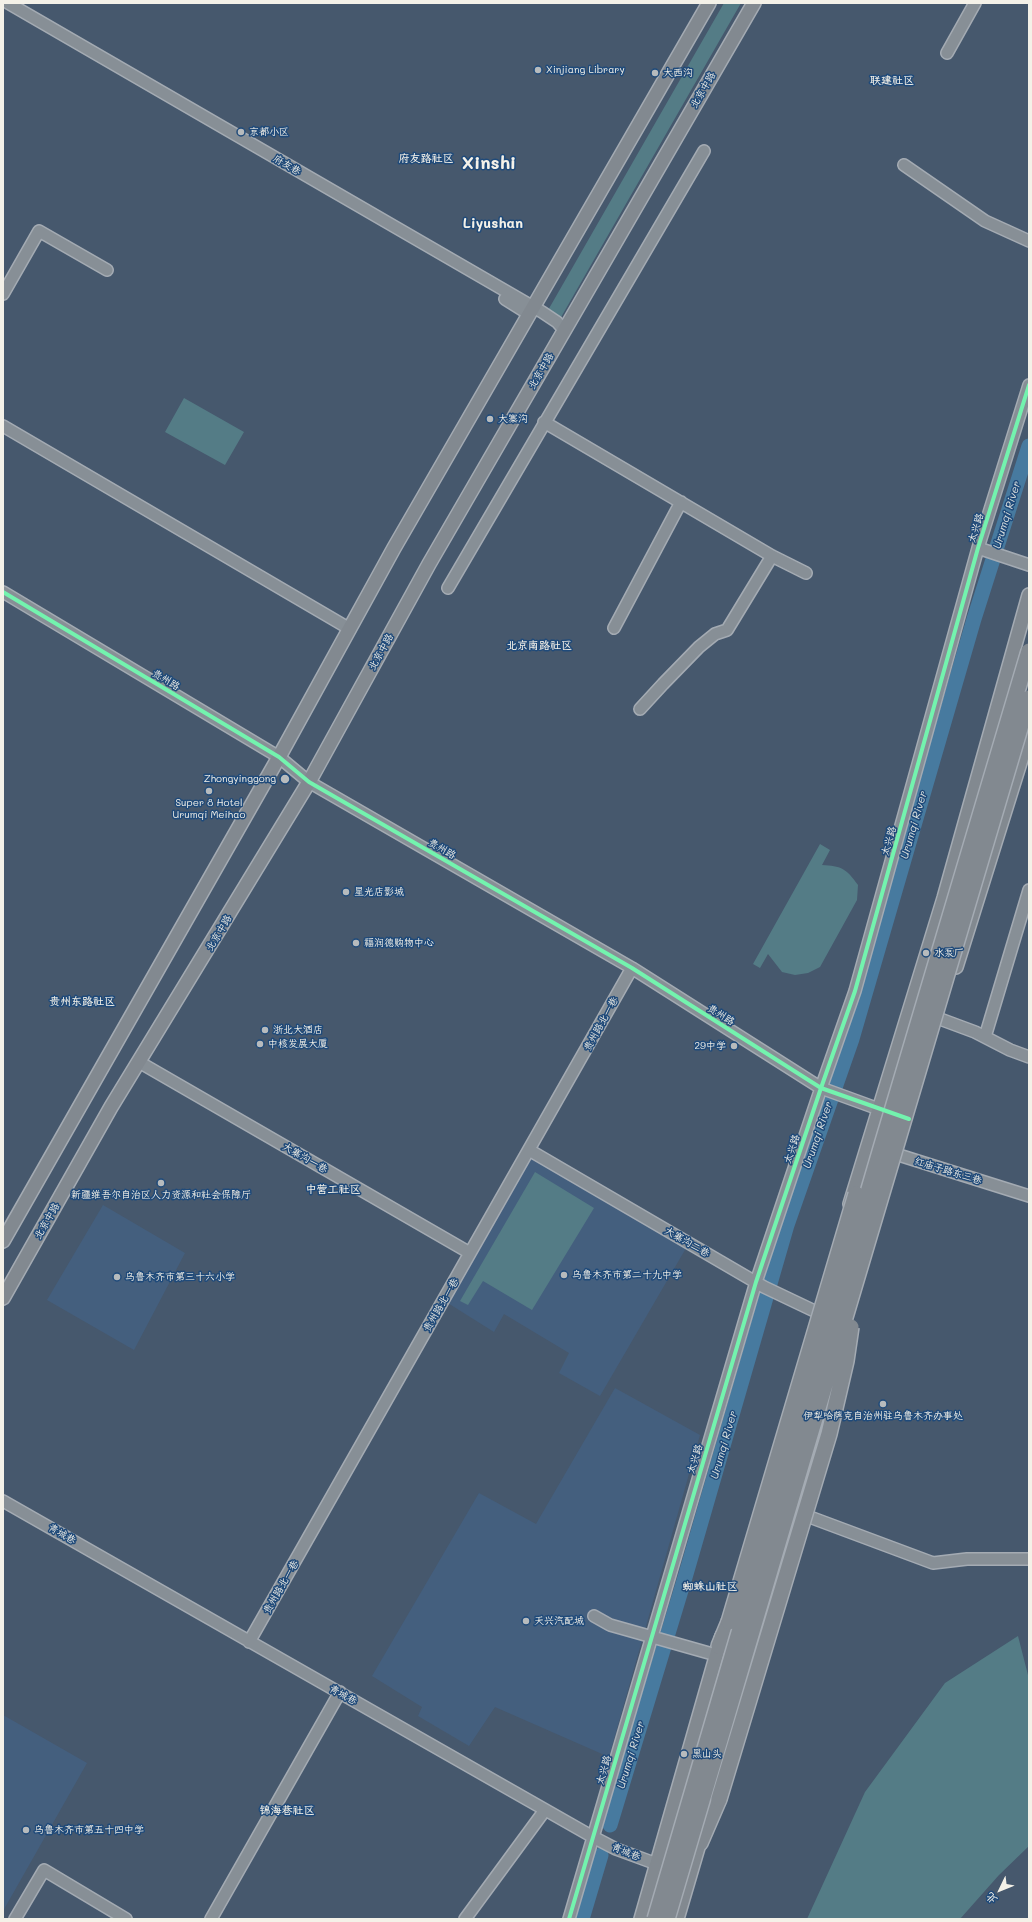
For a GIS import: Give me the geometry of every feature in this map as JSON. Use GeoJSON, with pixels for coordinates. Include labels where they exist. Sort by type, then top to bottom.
{"type":"FeatureCollection","features":[{"type":"Feature","properties":{"kind":"highway"},"geometry":{"type":"LineString","coordinates":[[655,1919],[874,1147],[1029,651]]}},
{"type":"Feature","properties":{"kind":"highway"},"geometry":{"type":"LineString","coordinates":[[667,1919],[857,1281],[903,1115],[1029,698]]}},
{"type":"Feature","properties":{"kind":"highway"},"geometry":{"type":"LineString","coordinates":[[717,1650],[729,1622],[857,1191],[871,1159],[874,1147]]}},
{"type":"Feature","properties":{"kind":"highway"},"geometry":{"type":"LineString","coordinates":[[700,1843],[719,1799],[829,1434],[846,1361],[857,1281]]}},
{"type":"Feature","properties":{"kind":"main road"},"geometry":{"type":"LineString","coordinates":[[3,1241],[279,757],[531,310],[709,3]]}},
{"type":"Feature","properties":{"kind":"main road","name":"北京中路"},"geometry":{"type":"LineString","coordinates":[[3,1298],[139,1062],[309,782],[429,564],[754,3]]}},
{"type":"Feature","properties":{"kind":"main road"},"geometry":{"type":"LineString","coordinates":[[641,1919],[717,1650],[818,1314],[874,1147],[879,1109],[944,898],[1029,595]]}},
{"type":"Feature","properties":{"kind":"main road"},"geometry":{"type":"LineString","coordinates":[[677,1919],[819,1442],[848,1325],[886,1198],[897,1155],[1029,734]]}},
{"type":"Feature","properties":{"kind":"street","name":"府友巷"},"geometry":{"type":"LineString","coordinates":[[8,3],[531,310]]}},
{"type":"Feature","properties":{"kind":"street"},"geometry":{"type":"LineString","coordinates":[[947,53],[976,3]]}},
{"type":"Feature","properties":{"kind":"street","name":"府友巷"},"geometry":{"type":"LineString","coordinates":[[3,7],[531,310],[557,322],[564,330]]}},
{"type":"Feature","properties":{"kind":"street"},"geometry":{"type":"LineString","coordinates":[[448,588],[704,151]]}},
{"type":"Feature","properties":{"kind":"street"},"geometry":{"type":"LineString","coordinates":[[904,165],[984,221],[1029,241]]}},
{"type":"Feature","properties":{"kind":"street"},"geometry":{"type":"LineString","coordinates":[[3,294],[39,231],[107,270]]}},
{"type":"Feature","properties":{"kind":"street","name":"太兴路"},"geometry":{"type":"LineString","coordinates":[[569,1919],[654,1638],[764,1287],[823,1088],[855,991],[980,549],[1029,385]]}},
{"type":"Feature","properties":{"kind":"street"},"geometry":{"type":"LineString","coordinates":[[544,422],[772,556],[806,574]]}},
{"type":"Feature","properties":{"kind":"street"},"geometry":{"type":"LineString","coordinates":[[3,426],[350,629]]}},
{"type":"Feature","properties":{"kind":"street"},"geometry":{"type":"LineString","coordinates":[[614,628],[681,502]]}},
{"type":"Feature","properties":{"kind":"street"},"geometry":{"type":"LineString","coordinates":[[980,549],[1029,565]]}},
{"type":"Feature","properties":{"kind":"street"},"geometry":{"type":"LineString","coordinates":[[640,709],[699,647],[715,634],[727,630],[772,556]]}},
{"type":"Feature","properties":{"kind":"street","name":"贵州路"},"geometry":{"type":"LineString","coordinates":[[4,595],[279,757],[309,782],[632,968],[823,1088],[909,1119]]}},
{"type":"Feature","properties":{"kind":"street"},"geometry":{"type":"LineString","coordinates":[[985,1037],[1029,890]]}},
{"type":"Feature","properties":{"kind":"street","name":"贵州路北一巷"},"geometry":{"type":"LineString","coordinates":[[249,1642],[632,968]]}},
{"type":"Feature","properties":{"kind":"street"},"geometry":{"type":"LineString","coordinates":[[940,1019],[985,1037],[1010,1050],[1029,1056]]}},
{"type":"Feature","properties":{"kind":"street","name":"大寨沟一巷"},"geometry":{"type":"LineString","coordinates":[[139,1062],[470,1253]]}},
{"type":"Feature","properties":{"kind":"street","name":"红庙子路东三巷"},"geometry":{"type":"LineString","coordinates":[[874,1147],[1029,1196]]}},
{"type":"Feature","properties":{"kind":"street","name":"大寨沟二巷"},"geometry":{"type":"LineString","coordinates":[[529,1150],[764,1287],[818,1314],[848,1325]]}},
{"type":"Feature","properties":{"kind":"street","name":"青城巷"},"geometry":{"type":"LineString","coordinates":[[3,1501],[593,1837],[616,1849],[690,1874]]}},
{"type":"Feature","properties":{"kind":"street"},"geometry":{"type":"LineString","coordinates":[[798,1512],[933,1563],[967,1559],[1029,1559]]}},
{"type":"Feature","properties":{"kind":"street"},"geometry":{"type":"LineString","coordinates":[[594,1616],[610,1626],[671,1642],[717,1650]]}},
{"type":"Feature","properties":{"kind":"street"},"geometry":{"type":"LineString","coordinates":[[211,1919],[340,1692]]}},
{"type":"Feature","properties":{"kind":"street"},"geometry":{"type":"LineString","coordinates":[[465,1919],[545,1810]]}},
{"type":"Feature","properties":{"kind":"street"},"geometry":{"type":"LineString","coordinates":[[15,1919],[44,1870],[126,1919]]}},
{"type":"Feature","properties":{"kind":"shaded area","name":"乌鲁木齐市第二十九中学"},"geometry":{"type":"Polygon","coordinates":[[[529,1150],[689,1243],[600,1396],[559,1373],[569,1353],[504,1314],[494,1332],[443,1300],[529,1150]]]}},
{"type":"Feature","properties":{"kind":"shaded area","name":"乌鲁木齐市第三十六小学"},"geometry":{"type":"Polygon","coordinates":[[[103,1205],[185,1253],[134,1350],[47,1300],[103,1205]]]}},
{"type":"Feature","properties":{"kind":"shaded area","name":"天兴汽配城"},"geometry":{"type":"Polygon","coordinates":[[[615,1388],[700,1435],[609,1757],[495,1707],[469,1746],[418,1716],[422,1707],[372,1676],[479,1493],[536,1524],[615,1388]]]}},
{"type":"Feature","properties":{"kind":"shaded area","name":"乌鲁木齐市第五十四中学"},"geometry":{"type":"Polygon","coordinates":[[[3,1715],[87,1763],[3,1911],[3,1715]]]}},
{"type":"Feature","properties":{"kind":"green space"},"geometry":{"type":"Polygon","coordinates":[[[724,3],[741,3],[560,319],[547,312],[724,3]]]}},
{"type":"Feature","properties":{"kind":"green space"},"geometry":{"type":"Polygon","coordinates":[[[184,398],[244,432],[225,465],[165,432],[184,398]]]}},
{"type":"Feature","properties":{"kind":"green space"},"geometry":{"type":"Polygon","coordinates":[[[820,844],[830,850],[822,865],[839,867],[850,875],[858,885],[857,900],[820,967],[808,973],[795,975],[782,972],[768,954],[760,968],[753,964],[820,844]]]}},
{"type":"Feature","properties":{"kind":"green space"},"geometry":{"type":"Polygon","coordinates":[[[535,1172],[594,1208],[532,1310],[483,1281],[468,1305],[460,1301],[535,1172]]]}},
{"type":"Feature","properties":{"kind":"green space"},"geometry":{"type":"Polygon","coordinates":[[[1018,1636],[1029,1679],[1029,1846],[999,1875],[960,1919],[807,1919],[865,1792],[945,1683],[1018,1636]]]}},
{"type":"Feature","properties":{"kind":"waterway","name":"Urumqi River"},"geometry":{"type":"LineString","coordinates":[[610,1825],[686,1574],[787,1225],[852,1039],[974,619],[1029,446]]}},
{"type":"Feature","properties":{"kind":"waterway","name":"Urumqi River"},"geometry":{"type":"LineString","coordinates":[[582,1919],[601,1855]]}},
{"type":"Feature","properties":{"kind":"cycle path"},"geometry":{"type":"LineString","coordinates":[[569,1919],[756,1282],[855,991],[978,548],[1029,385]]}},
{"type":"Feature","properties":{"kind":"cycle path"},"geometry":{"type":"LineString","coordinates":[[3,592],[279,757],[309,782],[632,968],[821,1088],[909,1119]]}},
{"type":"Feature","properties":{"kind":"place","name":"Xinjiang Library"},"geometry":{"type":"Point","coordinates":[538,70]}},
{"type":"Feature","properties":{"kind":"place","name":"大西沟"},"geometry":{"type":"Point","coordinates":[655,73]}},
{"type":"Feature","properties":{"kind":"place","name":"京都小区"},"geometry":{"type":"Point","coordinates":[241,132]}},
{"type":"Feature","properties":{"kind":"place","name":"大寨沟"},"geometry":{"type":"Point","coordinates":[490,419]}},
{"type":"Feature","properties":{"kind":"place","name":"Zhongyinggong"},"geometry":{"type":"Point","coordinates":[285,779]}},
{"type":"Feature","properties":{"kind":"place","name":"Super 8 Hotel Urumqi Meihao"},"geometry":{"type":"Point","coordinates":[209,791]}},
{"type":"Feature","properties":{"kind":"place","name":"星光店影城"},"geometry":{"type":"Point","coordinates":[346,892]}},
{"type":"Feature","properties":{"kind":"place","name":"福润德购物中心"},"geometry":{"type":"Point","coordinates":[356,943]}},
{"type":"Feature","properties":{"kind":"place","name":"水泵厂"},"geometry":{"type":"Point","coordinates":[926,953]}},
{"type":"Feature","properties":{"kind":"place","name":"浙北大酒店"},"geometry":{"type":"Point","coordinates":[265,1030]}},
{"type":"Feature","properties":{"kind":"place","name":"中核发展大厦"},"geometry":{"type":"Point","coordinates":[260,1044]}},
{"type":"Feature","properties":{"kind":"place","name":"29中学"},"geometry":{"type":"Point","coordinates":[734,1046]}},
{"type":"Feature","properties":{"kind":"place","name":"新疆维吾尔自治区人力资源和社会保障厅"},"geometry":{"type":"Point","coordinates":[161,1183]}},
{"type":"Feature","properties":{"kind":"place","name":"乌鲁木齐市第二十九中学"},"geometry":{"type":"Point","coordinates":[564,1275]}},
{"type":"Feature","properties":{"kind":"place","name":"乌鲁木齐市第三十六小学"},"geometry":{"type":"Point","coordinates":[117,1277]}},
{"type":"Feature","properties":{"kind":"place","name":"伊犁哈萨克自治州驻乌鲁木齐办事处"},"geometry":{"type":"Point","coordinates":[883,1404]}},
{"type":"Feature","properties":{"kind":"place","name":"天兴汽配城"},"geometry":{"type":"Point","coordinates":[526,1621]}},
{"type":"Feature","properties":{"kind":"place","name":"黑山头"},"geometry":{"type":"Point","coordinates":[684,1754]}},
{"type":"Feature","properties":{"kind":"place","name":"乌鲁木齐市第五十四中学"},"geometry":{"type":"Point","coordinates":[26,1830]}},
{"type":"Feature","properties":{"kind":"district","name":"联建社区"},"geometry":{"type":"Point","coordinates":[892,81]}},
{"type":"Feature","properties":{"kind":"district","name":"府友路社区"},"geometry":{"type":"Point","coordinates":[426,159]}},
{"type":"Feature","properties":{"kind":"district","name":"Xinshi"},"geometry":{"type":"Point","coordinates":[489,163]}},
{"type":"Feature","properties":{"kind":"district","name":"Liyushan"},"geometry":{"type":"Point","coordinates":[493,224]}},
{"type":"Feature","properties":{"kind":"district","name":"北京南路社区"},"geometry":{"type":"Point","coordinates":[539,646]}},
{"type":"Feature","properties":{"kind":"district","name":"贵州东路社区"},"geometry":{"type":"Point","coordinates":[82,1002]}},
{"type":"Feature","properties":{"kind":"district","name":"中营工社区"},"geometry":{"type":"Point","coordinates":[333,1190]}},
{"type":"Feature","properties":{"kind":"district","name":"蜘蛛山社区"},"geometry":{"type":"Point","coordinates":[710,1587]}},
{"type":"Feature","properties":{"kind":"district","name":"锦海巷社区"},"geometry":{"type":"Point","coordinates":[287,1811]}}]}
